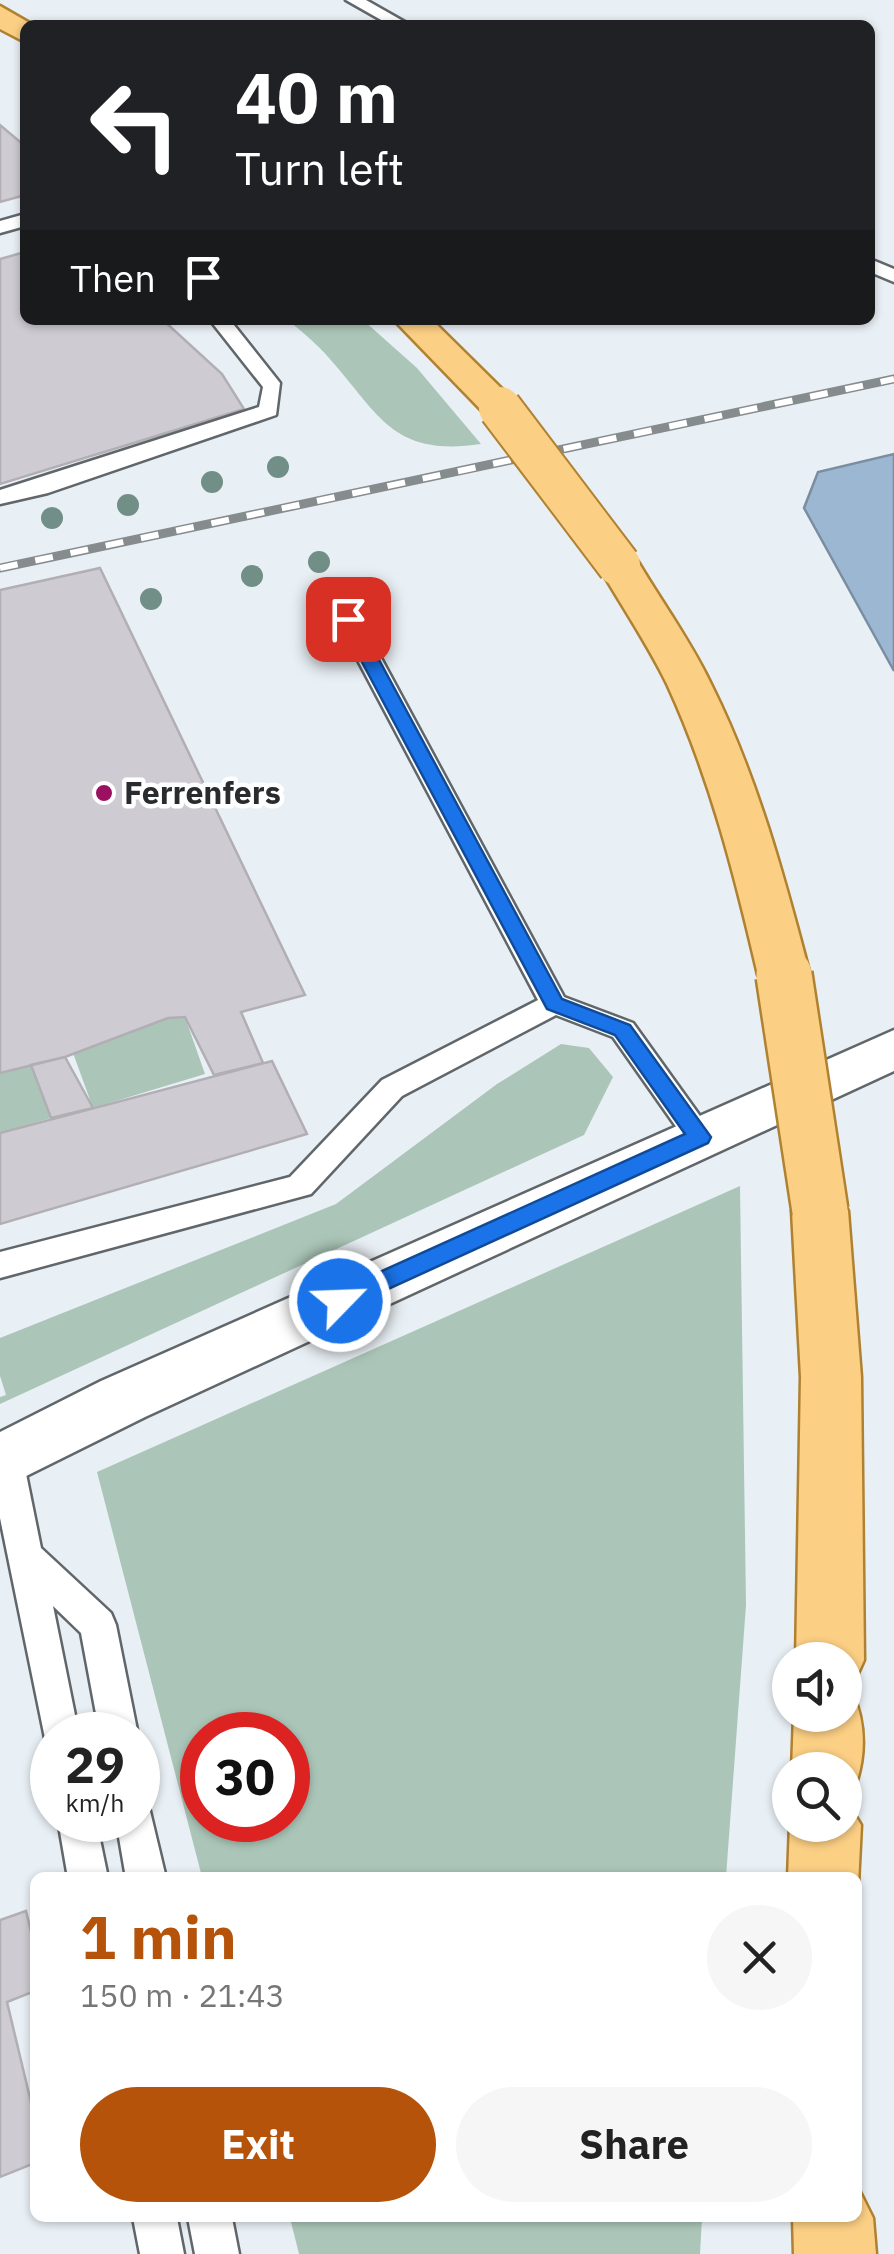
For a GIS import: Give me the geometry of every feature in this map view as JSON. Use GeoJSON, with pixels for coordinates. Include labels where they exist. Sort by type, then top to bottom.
{"type":"FeatureCollection","features":[{"type":"Feature","properties":{"kind":"main road"},"geometry":{"type":"LineString","coordinates":[[417,325],[500,408],[619,566],[688,681],[742,813],[784,975],[820,1211],[832,1377],[830,1642]]}},
{"type":"Feature","properties":{"kind":"main road"},"geometry":{"type":"LineString","coordinates":[[824,1872],[825,1842]]}},
{"type":"Feature","properties":{"kind":"main road"},"geometry":{"type":"LineString","coordinates":[[833,2222],[835,2254]]}},
{"type":"Feature","properties":{"kind":"street"},"geometry":{"type":"LineString","coordinates":[[3,1461],[123,1399],[894,1049]]}},
{"type":"Feature","properties":{"kind":"lane"},"geometry":{"type":"LineString","coordinates":[[354,0],[392,20]]}},
{"type":"Feature","properties":{"kind":"lane"},"geometry":{"type":"LineString","coordinates":[[0,497],[40,488],[269,411],[273,387],[224,325]]}},
{"type":"Feature","properties":{"kind":"lane"},"geometry":{"type":"LineString","coordinates":[[348,619],[554,1004],[623,1030],[700,1137]]}},
{"type":"Feature","properties":{"kind":"lane"},"geometry":{"type":"LineString","coordinates":[[0,1265],[300,1186],[392,1088],[554,1004]]}},
{"type":"Feature","properties":{"kind":"lane"},"geometry":{"type":"LineString","coordinates":[[3,1461],[55,1712]]}},
{"type":"Feature","properties":{"kind":"lane"},"geometry":{"type":"LineString","coordinates":[[24,1556],[98,1625],[114,1712]]}},
{"type":"Feature","properties":{"kind":"lane"},"geometry":{"type":"LineString","coordinates":[[81,1842],[87,1872]]}},
{"type":"Feature","properties":{"kind":"lane"},"geometry":{"type":"LineString","coordinates":[[139,1842],[145,1872]]}},
{"type":"Feature","properties":{"kind":"lane"},"geometry":{"type":"LineString","coordinates":[[156,2222],[162,2254]]}},
{"type":"Feature","properties":{"kind":"lane"},"geometry":{"type":"LineString","coordinates":[[211,2222],[218,2254]]}},
{"type":"Feature","properties":{"kind":"green space"},"geometry":{"type":"Polygon","coordinates":[[[293,325],[369,325],[417,368],[481,444],[451,446],[407,438],[376,414],[324,353],[293,325]]]}},
{"type":"Feature","properties":{"kind":"green space"},"geometry":{"type":"Polygon","coordinates":[[[185,1017],[205,1074],[93,1108],[73,1053],[168,1018],[185,1017]]]}},
{"type":"Feature","properties":{"kind":"green space"},"geometry":{"type":"Polygon","coordinates":[[[561,1044],[589,1048],[613,1077],[584,1135],[0,1404],[0,1397],[6,1395],[0,1376],[0,1338],[336,1204],[497,1084],[561,1044]]]}},
{"type":"Feature","properties":{"kind":"green space"},"geometry":{"type":"Polygon","coordinates":[[[31,1065],[51,1118],[0,1133],[0,1073],[31,1065]]]}},
{"type":"Feature","properties":{"kind":"green space"},"geometry":{"type":"Polygon","coordinates":[[[740,1186],[746,1605],[726,1872],[201,1872],[193,1842],[310,1842],[310,1712],[180,1712],[180,1792],[97,1472],[740,1186]]]}},
{"type":"Feature","properties":{"kind":"green space"},"geometry":{"type":"Polygon","coordinates":[[[291,2222],[702,2222],[700,2254],[299,2254],[291,2222]]]}},
{"type":"Feature","properties":{"kind":"water"},"geometry":{"type":"Polygon","coordinates":[[[894,454],[894,671],[804,508],[818,472],[894,454]]]}},
{"type":"Feature","properties":{"kind":"building"},"geometry":{"type":"Polygon","coordinates":[[[0,125],[20,142],[20,196],[0,202],[0,125]]]}},
{"type":"Feature","properties":{"kind":"building"},"geometry":{"type":"Polygon","coordinates":[[[20,253],[20,325],[168,325],[222,374],[244,409],[0,484],[0,259],[20,253]]]}},
{"type":"Feature","properties":{"kind":"building","name":"Ferrenfers"},"geometry":{"type":"Polygon","coordinates":[[[100,568],[305,995],[241,1012],[263,1063],[214,1075],[185,1017],[168,1018],[65,1057],[0,1073],[0,590],[100,568]]]}},
{"type":"Feature","properties":{"kind":"building"},"geometry":{"type":"Polygon","coordinates":[[[65,1057],[93,1108],[51,1118],[31,1065],[65,1057]]]}},
{"type":"Feature","properties":{"kind":"building"},"geometry":{"type":"Polygon","coordinates":[[[272,1061],[307,1134],[0,1224],[0,1133],[272,1061]]]}},
{"type":"Feature","properties":{"kind":"building"},"geometry":{"type":"Polygon","coordinates":[[[26,1911],[30,1927],[30,1993],[7,2002],[30,2098],[30,2165],[0,2177],[0,1920],[26,1911]]]}},
{"type":"Feature","properties":{"kind":"railway"},"geometry":{"type":"LineString","coordinates":[[0,568],[894,379]]}},
{"type":"Feature","properties":{"kind":"place","name":"Ferrenfers"},"geometry":{"type":"Point","coordinates":[104,793]}},
{"type":"Feature","properties":{"kind":"route"},"geometry":{"type":"LineString","coordinates":[[340,1301],[700,1137],[623,1030],[554,1004],[348,619]]}}]}
